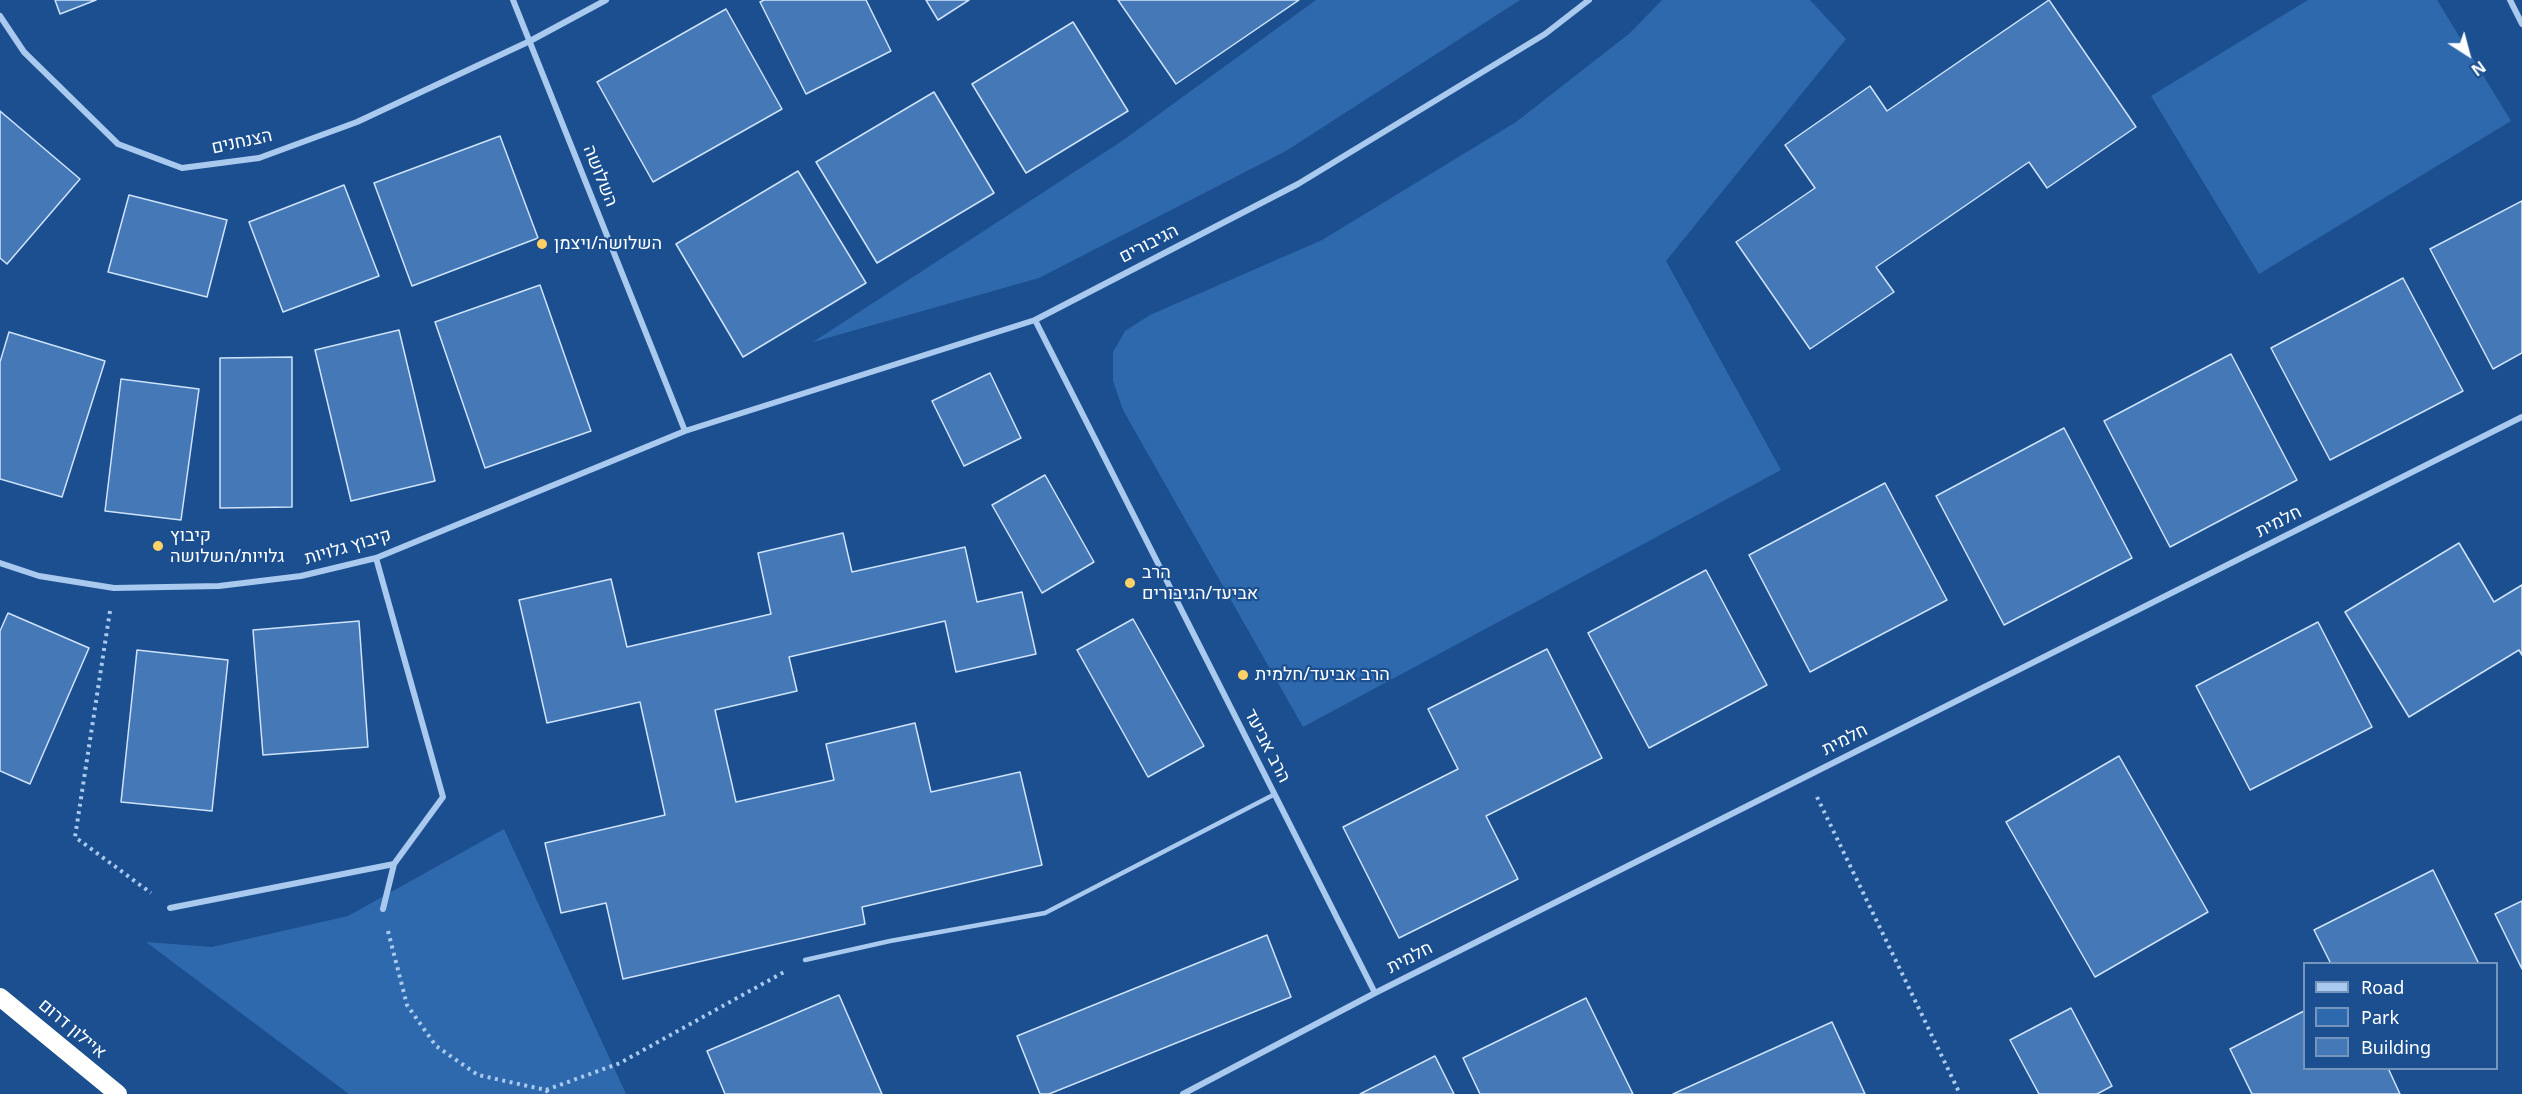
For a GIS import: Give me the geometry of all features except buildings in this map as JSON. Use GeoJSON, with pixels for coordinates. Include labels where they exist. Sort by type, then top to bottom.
{"type":"FeatureCollection","features":[{"type":"Feature","properties":{"kind":"highway","name":"איילון דרום"},"geometry":{"type":"LineString","coordinates":[[0,997],[118,1094]]}},
{"type":"Feature","properties":{"kind":"street","name":"השלושה"},"geometry":{"type":"LineString","coordinates":[[513,0],[685,431]]}},
{"type":"Feature","properties":{"kind":"street","name":"הצנחנים"},"geometry":{"type":"LineString","coordinates":[[0,15],[24,52],[118,144],[182,168],[259,158],[346,126],[530,41],[606,0]]}},
{"type":"Feature","properties":{"kind":"street","name":"הגיבורים"},"geometry":{"type":"LineString","coordinates":[[685,431],[1035,320],[1298,184],[1545,34],[1588,0]]}},
{"type":"Feature","properties":{"kind":"street"},"geometry":{"type":"LineString","coordinates":[[2510,0],[2522,24]]}},
{"type":"Feature","properties":{"kind":"street","name":"הרב אביעד"},"geometry":{"type":"LineString","coordinates":[[1035,320],[1375,993]]}},
{"type":"Feature","properties":{"kind":"street","name":"חלמית"},"geometry":{"type":"LineString","coordinates":[[1183,1094],[1375,993],[2522,417]]}},
{"type":"Feature","properties":{"kind":"street","name":"קיבוץ גלויות"},"geometry":{"type":"LineString","coordinates":[[0,563],[39,576],[114,588],[219,586],[301,576],[376,558],[685,431]]}},
{"type":"Feature","properties":{"kind":"street"},"geometry":{"type":"LineString","coordinates":[[376,558],[443,797],[394,864],[383,909]]}},
{"type":"Feature","properties":{"kind":"street"},"geometry":{"type":"LineString","coordinates":[[170,908],[394,864]]}},
{"type":"Feature","properties":{"kind":"lane"},"geometry":{"type":"LineString","coordinates":[[805,960],[890,941],[1045,914],[1275,794]]}},
{"type":"Feature","properties":{"kind":"path"},"geometry":{"type":"LineString","coordinates":[[114,588],[75,837],[170,908]]}},
{"type":"Feature","properties":{"kind":"path"},"geometry":{"type":"LineString","coordinates":[[1807,776],[1960,1094]]}},
{"type":"Feature","properties":{"kind":"path"},"geometry":{"type":"LineString","coordinates":[[383,909],[407,1005],[436,1046],[478,1075],[548,1092],[620,1063],[805,960]]}},
{"type":"Feature","properties":{"kind":"green space"},"geometry":{"type":"Polygon","coordinates":[[[1316,0],[1520,0],[1286,151],[1039,278],[813,342],[1122,141],[1316,0]]]}},
{"type":"Feature","properties":{"kind":"green space"},"geometry":{"type":"Polygon","coordinates":[[[1662,0],[1810,0],[1846,39],[1666,261],[1781,470],[1303,727],[1123,410],[1113,381],[1113,352],[1125,331],[1150,315],[1322,240],[1516,122],[1630,33],[1662,0]]]}},
{"type":"Feature","properties":{"kind":"green space"},"geometry":{"type":"Polygon","coordinates":[[[2308,0],[2437,0],[2511,121],[2259,274],[2151,96],[2308,0]]]}},
{"type":"Feature","properties":{"kind":"green space"},"geometry":{"type":"Polygon","coordinates":[[[504,829],[626,1094],[349,1094],[146,942],[212,947],[348,916],[504,829]]]}},
{"type":"Feature","properties":{"kind":"place","name":"השלושה/ויצמן"},"geometry":{"type":"Point","coordinates":[542,244]}},
{"type":"Feature","properties":{"kind":"place","name":"קיבוץ גלויות/השלושה"},"geometry":{"type":"Point","coordinates":[158,546]}},
{"type":"Feature","properties":{"kind":"place","name":"הרב אביעד/הגיבורים"},"geometry":{"type":"Point","coordinates":[1130,583]}},
{"type":"Feature","properties":{"kind":"place","name":"הרב אביעד/חלמית"},"geometry":{"type":"Point","coordinates":[1243,675]}}]}
